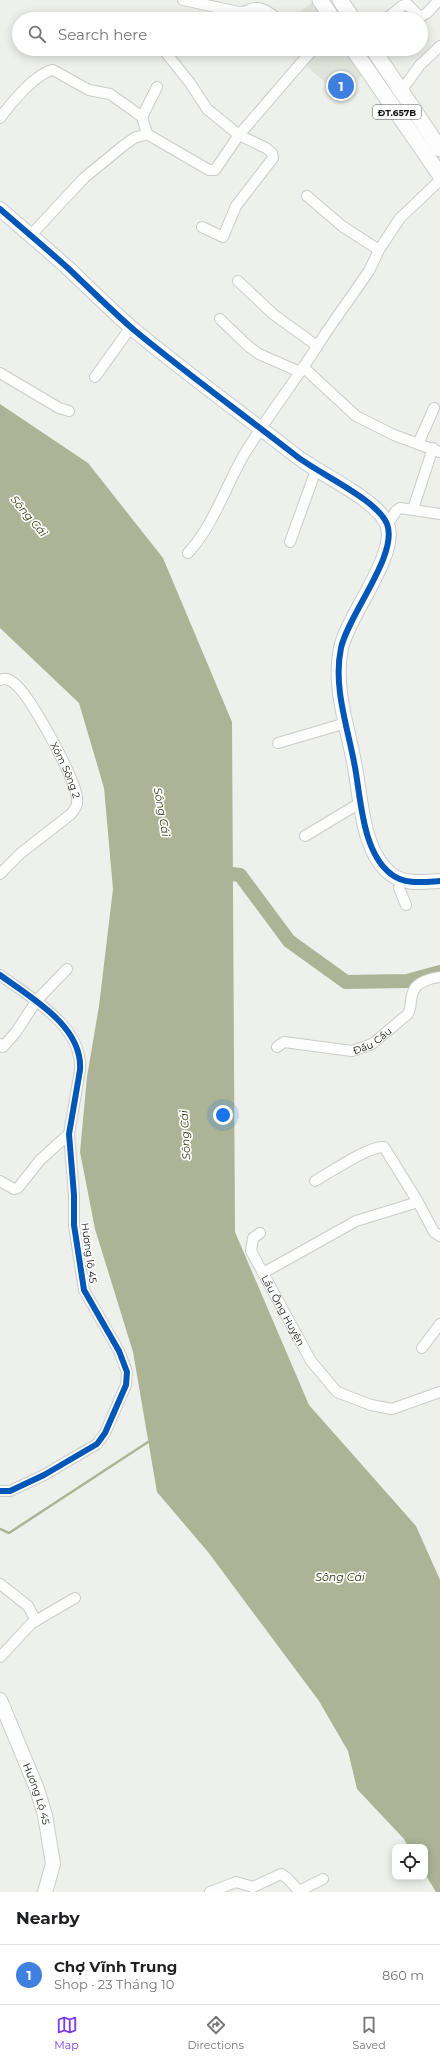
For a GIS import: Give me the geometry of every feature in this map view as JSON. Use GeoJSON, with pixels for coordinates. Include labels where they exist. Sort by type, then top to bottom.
{"type":"FeatureCollection","features":[{"type":"Feature","properties":{"kind":"main road"},"geometry":{"type":"LineString","coordinates":[[320,0],[328,12]]}},
{"type":"Feature","properties":{"kind":"main road"},"geometry":{"type":"LineString","coordinates":[[345,2],[350,12]]}},
{"type":"Feature","properties":{"kind":"main road","name":"ĐT.657B"},"geometry":{"type":"LineString","coordinates":[[359,56],[440,175]]}},
{"type":"Feature","properties":{"kind":"main road","name":"ĐT.657B"},"geometry":{"type":"LineString","coordinates":[[378,56],[440,149]]}},
{"type":"Feature","properties":{"kind":"street"},"geometry":{"type":"LineString","coordinates":[[183,0],[246,12],[253,8],[262,8],[268,12]]}},
{"type":"Feature","properties":{"kind":"street"},"geometry":{"type":"LineString","coordinates":[[428,13],[439,0]]}},
{"type":"Feature","properties":{"kind":"street"},"geometry":{"type":"LineString","coordinates":[[395,12],[402,6],[408,4],[415,12]]}},
{"type":"Feature","properties":{"kind":"street"},"geometry":{"type":"LineString","coordinates":[[401,90],[420,65],[440,46]]}},
{"type":"Feature","properties":{"kind":"street"},"geometry":{"type":"LineString","coordinates":[[169,56],[190,83],[207,109],[239,135],[266,148],[272,153],[274,158],[236,206],[223,237],[202,227]]}},
{"type":"Feature","properties":{"kind":"street"},"geometry":{"type":"LineString","coordinates":[[0,118],[40,76],[46,71],[53,70],[89,90],[110,94],[142,117],[147,134],[209,170],[215,170],[239,135],[307,56]]}},
{"type":"Feature","properties":{"kind":"street"},"geometry":{"type":"LineString","coordinates":[[142,117],[157,87]]}},
{"type":"Feature","properties":{"kind":"street"},"geometry":{"type":"LineString","coordinates":[[30,236],[84,178],[134,138],[147,134]]}},
{"type":"Feature","properties":{"kind":"street"},"geometry":{"type":"LineString","coordinates":[[188,553],[209,526],[224,497],[235,470],[260,429],[369,271],[379,250],[400,218],[440,180]]}},
{"type":"Feature","properties":{"kind":"street"},"geometry":{"type":"LineString","coordinates":[[307,196],[342,226],[379,250]]}},
{"type":"Feature","properties":{"kind":"street"},"geometry":{"type":"LineString","coordinates":[[0,209],[61,262],[131,327],[196,380],[316,470],[362,498],[376,510],[388,525]]}},
{"type":"Feature","properties":{"kind":"street"},"geometry":{"type":"LineString","coordinates":[[238,281],[273,314],[317,346]]}},
{"type":"Feature","properties":{"kind":"street"},"geometry":{"type":"LineString","coordinates":[[220,319],[248,346],[259,354],[302,370],[356,416],[418,444],[436,450],[413,509]]}},
{"type":"Feature","properties":{"kind":"street"},"geometry":{"type":"LineString","coordinates":[[95,377],[131,327]]}},
{"type":"Feature","properties":{"kind":"street"},"geometry":{"type":"LineString","coordinates":[[0,373],[59,408],[69,411]]}},
{"type":"Feature","properties":{"kind":"street"},"geometry":{"type":"LineString","coordinates":[[418,444],[434,408]]}},
{"type":"Feature","properties":{"kind":"street"},"geometry":{"type":"LineString","coordinates":[[290,542],[316,470]]}},
{"type":"Feature","properties":{"kind":"street"},"geometry":{"type":"LineString","coordinates":[[440,514],[400,508],[396,511],[388,525],[388,542],[383,561],[347,630],[340,652],[340,694],[355,764],[360,803],[366,830],[378,859],[390,874],[401,880],[416,882],[440,881]]}},
{"type":"Feature","properties":{"kind":"street","name":"Xóm Sông 2"},"geometry":{"type":"LineString","coordinates":[[0,680],[10,680],[24,695],[50,735],[75,789],[77,798],[77,808],[71,814],[21,853],[0,874]]}},
{"type":"Feature","properties":{"kind":"street"},"geometry":{"type":"LineString","coordinates":[[278,743],[346,723]]}},
{"type":"Feature","properties":{"kind":"street"},"geometry":{"type":"LineString","coordinates":[[306,836],[360,803]]}},
{"type":"Feature","properties":{"kind":"street"},"geometry":{"type":"LineString","coordinates":[[401,880],[399,888],[406,905]]}},
{"type":"Feature","properties":{"kind":"street"},"geometry":{"type":"LineString","coordinates":[[1,1047],[16,1032],[37,1000],[67,969]]}},
{"type":"Feature","properties":{"kind":"street","name":"Hương lộ 45"},"geometry":{"type":"LineString","coordinates":[[0,975],[37,1000],[70,1033],[80,1053],[80,1070],[68,1134],[74,1195],[74,1225],[84,1290],[118,1351],[127,1372],[126,1385],[105,1432],[97,1444],[44,1475],[10,1491],[0,1491]]}},
{"type":"Feature","properties":{"kind":"street","name":"Đầu Cầu"},"geometry":{"type":"LineString","coordinates":[[277,1047],[284,1042],[352,1051],[372,1044],[408,1014],[411,1008],[413,991],[415,988],[428,979],[440,977]]}},
{"type":"Feature","properties":{"kind":"street"},"geometry":{"type":"LineString","coordinates":[[0,1181],[14,1189],[18,1188],[40,1160],[68,1134]]}},
{"type":"Feature","properties":{"kind":"street"},"geometry":{"type":"LineString","coordinates":[[315,1181],[346,1162],[382,1146],[388,1151],[434,1232],[440,1236]]}},
{"type":"Feature","properties":{"kind":"street","name":"Lầu Ông Huyện"},"geometry":{"type":"LineString","coordinates":[[418,1202],[356,1221],[263,1273],[311,1361],[337,1392],[356,1400],[392,1409],[440,1392]]}},
{"type":"Feature","properties":{"kind":"street"},"geometry":{"type":"LineString","coordinates":[[260,1233],[253,1238],[251,1249],[263,1273]]}},
{"type":"Feature","properties":{"kind":"street"},"geometry":{"type":"LineString","coordinates":[[422,1348],[440,1324]]}},
{"type":"Feature","properties":{"kind":"street"},"geometry":{"type":"LineString","coordinates":[[0,1584],[28,1606],[36,1621]]}},
{"type":"Feature","properties":{"kind":"street"},"geometry":{"type":"LineString","coordinates":[[0,1657],[36,1621],[75,1598]]}},
{"type":"Feature","properties":{"kind":"street","name":"Hương Lộ 45"},"geometry":{"type":"LineString","coordinates":[[0,1700],[37,1789],[45,1815],[53,1864],[45,1892]]}},
{"type":"Feature","properties":{"kind":"street"},"geometry":{"type":"LineString","coordinates":[[210,1892],[236,1882],[253,1887],[280,1874],[287,1878],[299,1891],[323,1879]]}},
{"type":"Feature","properties":{"kind":"shaded area"},"geometry":{"type":"Polygon","coordinates":[[[313,2],[320,12],[299,12],[313,2]]]}},
{"type":"Feature","properties":{"kind":"shaded area"},"geometry":{"type":"Polygon","coordinates":[[[314,56],[349,56],[363,73],[344,98],[306,66],[314,56]]]}},
{"type":"Feature","properties":{"kind":"water","name":"Sông Cái"},"geometry":{"type":"Polygon","coordinates":[[[0,404],[88,463],[163,558],[232,722],[235,1232],[309,1405],[416,1526],[440,1580],[440,1892],[436,1892],[428,1879],[428,1844],[406,1844],[404,1839],[357,1789],[348,1751],[319,1701],[208,1552],[157,1492],[133,1352],[95,1229],[80,1152],[87,1077],[99,1006],[113,889],[104,788],[79,703],[0,628],[0,404]]]}},
{"type":"Feature","properties":{"kind":"waterway"},"geometry":{"type":"LineString","coordinates":[[214,872],[240,875],[289,941],[346,982],[407,981],[440,972]]}},
{"type":"Feature","properties":{"kind":"waterway"},"geometry":{"type":"LineString","coordinates":[[0,1529],[9,1533],[148,1442]]}},
{"type":"Feature","properties":{"kind":"cycle path"},"geometry":{"type":"LineString","coordinates":[[0,209],[70,270],[126,323],[154,346],[295,455],[372,505],[387,524],[389,537],[380,568],[345,634],[341,648],[339,677],[342,705],[354,762],[364,822],[368,837],[381,864],[396,878],[402,880],[414,882],[440,881]]}},
{"type":"Feature","properties":{"kind":"cycle path"},"geometry":{"type":"LineString","coordinates":[[0,975],[53,1015],[73,1040],[79,1054],[80,1070],[69,1134],[74,1195],[74,1225],[84,1290],[119,1351],[127,1372],[126,1385],[105,1433],[97,1444],[44,1475],[10,1491],[0,1491]]}},
{"type":"Feature","properties":{"kind":"place","name":"Chợ Vĩnh Trung"},"geometry":{"type":"Point","coordinates":[341,86]}}]}
